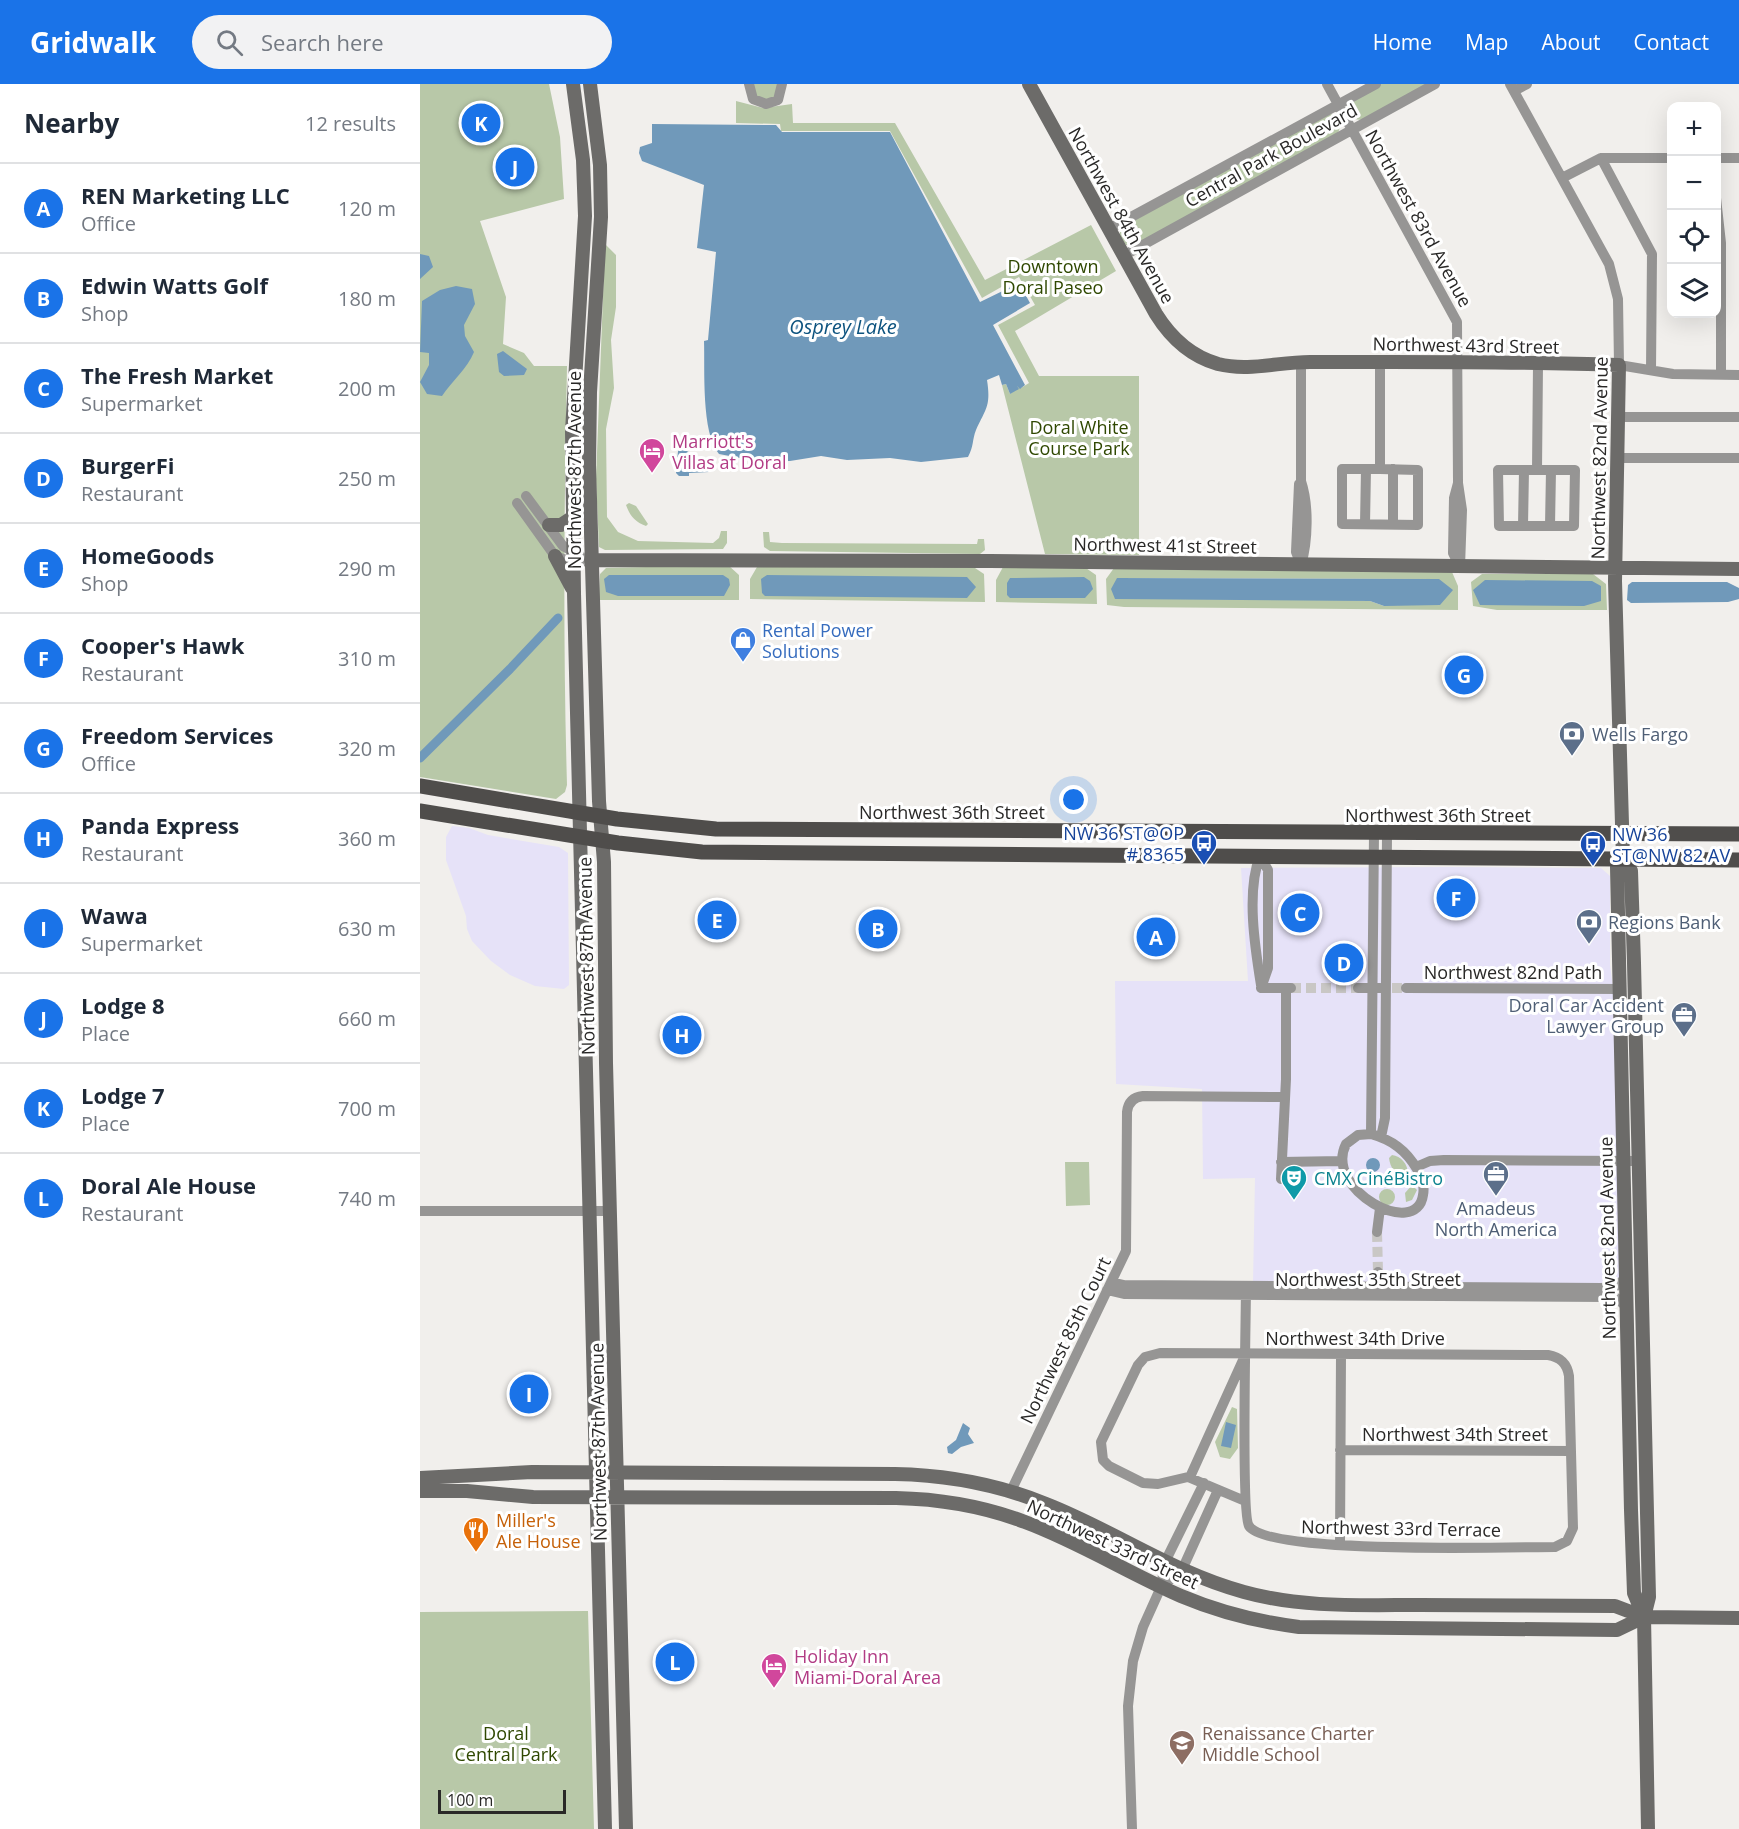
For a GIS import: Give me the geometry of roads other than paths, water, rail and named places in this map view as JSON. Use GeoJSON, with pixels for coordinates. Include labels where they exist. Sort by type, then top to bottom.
{"type":"FeatureCollection","features":[{"type":"Feature","properties":{"kind":"main road","name":"Northwest 36th Street"},"geometry":{"type":"LineString","coordinates":[[420,786],[579,813],[702,828],[1381,834],[1739,834]]}},
{"type":"Feature","properties":{"kind":"main road"},"geometry":{"type":"LineString","coordinates":[[424,810],[441,790]]}},
{"type":"Feature","properties":{"kind":"main road"},"geometry":{"type":"LineString","coordinates":[[424,810],[472,795]]}},
{"type":"Feature","properties":{"kind":"main road"},"geometry":{"type":"LineString","coordinates":[[424,810],[580,837],[702,852],[1739,860]]}},
{"type":"Feature","properties":{"kind":"main road"},"geometry":{"type":"LineString","coordinates":[[806,854],[811,842],[844,830]]}},
{"type":"Feature","properties":{"kind":"main road"},"geometry":{"type":"LineString","coordinates":[[1112,855],[1113,832]]}},
{"type":"Feature","properties":{"kind":"main road"},"geometry":{"type":"LineString","coordinates":[[1260,833],[1260,856]]}},
{"type":"Feature","properties":{"kind":"street","name":"Northwest 87th Avenue"},"geometry":{"type":"LineString","coordinates":[[573,84],[583,160],[585,216],[572,431],[573,517],[605,1829]]}},
{"type":"Feature","properties":{"kind":"street","name":"Northwest 87th Avenue"},"geometry":{"type":"LineString","coordinates":[[590,84],[600,165],[601,217],[589,411],[591,560],[602,840],[626,1829]]}},
{"type":"Feature","properties":{"kind":"street"},"geometry":{"type":"LineString","coordinates":[[748,84],[753,99],[766,104],[778,100],[782,84]]}},
{"type":"Feature","properties":{"kind":"street","name":"Northwest 84th Avenue"},"geometry":{"type":"LineString","coordinates":[[1029,84],[1162,324],[1176,341],[1194,354]]}},
{"type":"Feature","properties":{"kind":"street","name":"Northwest 83rd Avenue"},"geometry":{"type":"LineString","coordinates":[[1327,84],[1456,320],[1459,363],[1458,483],[1454,498],[1453,553],[1460,567]]}},
{"type":"Feature","properties":{"kind":"street","name":"Central Park Boulevard"},"geometry":{"type":"LineString","coordinates":[[1109,229],[1376,84]]}},
{"type":"Feature","properties":{"kind":"street","name":"Central Park Boulevard"},"geometry":{"type":"LineString","coordinates":[[1123,256],[1435,84]]}},
{"type":"Feature","properties":{"kind":"street"},"geometry":{"type":"LineString","coordinates":[[1512,88],[1527,84]]}},
{"type":"Feature","properties":{"kind":"street","name":"Northwest 82nd Avenue"},"geometry":{"type":"LineString","coordinates":[[1512,88],[1614,278],[1619,306],[1616,568],[1622,835],[1623,859],[1631,871],[1637,1083],[1649,1598],[1644,1617],[1648,1829]]}},
{"type":"Feature","properties":{"kind":"street"},"geometry":{"type":"LineString","coordinates":[[1562,178],[1601,159],[1667,158]]}},
{"type":"Feature","properties":{"kind":"street"},"geometry":{"type":"LineString","coordinates":[[1721,158],[1739,158]]}},
{"type":"Feature","properties":{"kind":"street"},"geometry":{"type":"LineString","coordinates":[[1601,159],[1652,254],[1651,370]]}},
{"type":"Feature","properties":{"kind":"street"},"geometry":{"type":"LineString","coordinates":[[1717,210],[1721,243],[1721,375]]}},
{"type":"Feature","properties":{"kind":"street"},"geometry":{"type":"LineString","coordinates":[[585,216],[601,217]]}},
{"type":"Feature","properties":{"kind":"street","name":"Northwest 43rd Street"},"geometry":{"type":"LineString","coordinates":[[1194,354],[1216,363],[1235,367],[1259,367],[1301,362],[1619,365],[1673,374],[1739,375]]}},
{"type":"Feature","properties":{"kind":"street"},"geometry":{"type":"LineString","coordinates":[[1301,362],[1300,481],[1296,499],[1296,552],[1301,565]]}},
{"type":"Feature","properties":{"kind":"street"},"geometry":{"type":"LineString","coordinates":[[1380,362],[1380,470]]}},
{"type":"Feature","properties":{"kind":"street"},"geometry":{"type":"LineString","coordinates":[[1538,364],[1538,470]]}},
{"type":"Feature","properties":{"kind":"street"},"geometry":{"type":"LineString","coordinates":[[1618,417],[1739,417]]}},
{"type":"Feature","properties":{"kind":"street"},"geometry":{"type":"LineString","coordinates":[[1618,458],[1739,458]]}},
{"type":"Feature","properties":{"kind":"street"},"geometry":{"type":"LineString","coordinates":[[1342,469],[1366,469],[1418,470],[1418,525],[1342,524],[1342,469]]}},
{"type":"Feature","properties":{"kind":"street"},"geometry":{"type":"LineString","coordinates":[[1365,524],[1366,469]]}},
{"type":"Feature","properties":{"kind":"street"},"geometry":{"type":"LineString","coordinates":[[1393,470],[1393,525]]}},
{"type":"Feature","properties":{"kind":"street"},"geometry":{"type":"LineString","coordinates":[[1498,470],[1524,470],[1575,470],[1574,526],[1499,526],[1498,470]]}},
{"type":"Feature","properties":{"kind":"street"},"geometry":{"type":"LineString","coordinates":[[1523,526],[1524,470]]}},
{"type":"Feature","properties":{"kind":"street"},"geometry":{"type":"LineString","coordinates":[[1550,526],[1551,470]]}},
{"type":"Feature","properties":{"kind":"street","name":"Northwest 41st Street"},"geometry":{"type":"LineString","coordinates":[[574,558],[549,525],[522,500],[555,556],[591,560],[931,560],[1739,569]]}},
{"type":"Feature","properties":{"kind":"street"},"geometry":{"type":"LineString","coordinates":[[549,525],[561,525],[573,517]]}},
{"type":"Feature","properties":{"kind":"street"},"geometry":{"type":"LineString","coordinates":[[555,556],[574,594]]}},
{"type":"Feature","properties":{"kind":"street"},"geometry":{"type":"LineString","coordinates":[[575,650],[586,673],[588,695],[595,704]]}},
{"type":"Feature","properties":{"kind":"street"},"geometry":{"type":"LineString","coordinates":[[1376,1136],[1385,1118],[1381,834]]}},
{"type":"Feature","properties":{"kind":"street"},"geometry":{"type":"LineString","coordinates":[[1260,856],[1268,870],[1268,968],[1261,988]]}},
{"type":"Feature","properties":{"kind":"street"},"geometry":{"type":"LineString","coordinates":[[1260,856],[1254,871],[1254,911],[1261,988]]}},
{"type":"Feature","properties":{"kind":"street","name":"Northwest 82nd Avenue"},"geometry":{"type":"LineString","coordinates":[[1623,859],[1617,867],[1626,1306],[1634,1593],[1644,1617]]}},
{"type":"Feature","properties":{"kind":"street"},"geometry":{"type":"LineString","coordinates":[[1254,911],[1268,911]]}},
{"type":"Feature","properties":{"kind":"street"},"geometry":{"type":"LineString","coordinates":[[1261,988],[1288,988],[1281,1179]]}},
{"type":"Feature","properties":{"kind":"street"},"geometry":{"type":"LineString","coordinates":[[1359,988],[1383,988]]}},
{"type":"Feature","properties":{"kind":"street","name":"Northwest 82nd Path"},"geometry":{"type":"LineString","coordinates":[[1406,988],[1619,989]]}},
{"type":"Feature","properties":{"kind":"street"},"geometry":{"type":"LineString","coordinates":[[1619,989],[1625,994],[1635,1015]]}},
{"type":"Feature","properties":{"kind":"street"},"geometry":{"type":"LineString","coordinates":[[1621,1084],[1637,1083]]}},
{"type":"Feature","properties":{"kind":"street"},"geometry":{"type":"LineString","coordinates":[[586,1085],[607,1084]]}},
{"type":"Feature","properties":{"kind":"street","name":"Northwest 85th Court"},"geometry":{"type":"LineString","coordinates":[[1011,1491],[1126,1251],[1127,1112],[1131,1101],[1143,1096],[1284,1097]]}},
{"type":"Feature","properties":{"kind":"street"},"geometry":{"type":"LineString","coordinates":[[1358,1135],[1376,1136],[1400,1147],[1416,1167],[1423,1179],[1424,1190],[1419,1205],[1404,1212],[1380,1208],[1354,1187],[1342,1161],[1347,1142],[1358,1135]]}},
{"type":"Feature","properties":{"kind":"street"},"geometry":{"type":"LineString","coordinates":[[1416,1167],[1430,1161],[1444,1160],[1638,1161]]}},
{"type":"Feature","properties":{"kind":"street"},"geometry":{"type":"LineString","coordinates":[[1281,1162],[1342,1161]]}},
{"type":"Feature","properties":{"kind":"street"},"geometry":{"type":"LineString","coordinates":[[1377,1232],[1380,1208]]}},
{"type":"Feature","properties":{"kind":"street"},"geometry":{"type":"LineString","coordinates":[[420,1211],[610,1211]]}},
{"type":"Feature","properties":{"kind":"street"},"geometry":{"type":"LineString","coordinates":[[1378,1272],[1378,1291]]}},
{"type":"Feature","properties":{"kind":"street","name":"Northwest 35th Street"},"geometry":{"type":"LineString","coordinates":[[1508,1292],[1616,1286],[1626,1278]]}},
{"type":"Feature","properties":{"kind":"street","name":"Northwest 35th Street"},"geometry":{"type":"LineString","coordinates":[[1109,1286],[1246,1290],[1508,1292],[1616,1298],[1626,1306]]}},
{"type":"Feature","properties":{"kind":"street"},"geometry":{"type":"LineString","coordinates":[[1245,1354],[1239,1374],[1190,1477],[1245,1501],[1246,1290]]}},
{"type":"Feature","properties":{"kind":"street","name":"Northwest 34th Drive"},"geometry":{"type":"LineString","coordinates":[[1190,1477],[1178,1477],[1158,1485],[1143,1483],[1107,1464],[1100,1450],[1139,1363],[1147,1356],[1160,1353],[1548,1356],[1562,1360],[1569,1376],[1571,1451]]}},
{"type":"Feature","properties":{"kind":"street"},"geometry":{"type":"LineString","coordinates":[[1340,1545],[1341,1354]]}},
{"type":"Feature","properties":{"kind":"street"},"geometry":{"type":"LineString","coordinates":[[1630,1447],[1638,1465],[1646,1473]]}},
{"type":"Feature","properties":{"kind":"street","name":"Northwest 34th Street"},"geometry":{"type":"LineString","coordinates":[[1340,1450],[1571,1451]]}},
{"type":"Feature","properties":{"kind":"street","name":"Northwest 33rd Terrace"},"geometry":{"type":"LineString","coordinates":[[1245,1501],[1248,1525],[1259,1534],[1297,1543],[1555,1547],[1567,1541],[1572,1528],[1571,1451]]}},
{"type":"Feature","properties":{"kind":"street","name":"Northwest 33rd Street"},"geometry":{"type":"LineString","coordinates":[[420,1478],[596,1472],[903,1474],[952,1478],[1011,1491],[1052,1506],[1182,1570],[1244,1592],[1299,1602],[1615,1606],[1644,1617],[1739,1618]]}},
{"type":"Feature","properties":{"kind":"street"},"geometry":{"type":"LineString","coordinates":[[1132,1829],[1130,1678],[1137,1644],[1161,1587],[1165,1562],[1204,1483]]}},
{"type":"Feature","properties":{"kind":"street"},"geometry":{"type":"LineString","coordinates":[[1161,1587],[1182,1570],[1218,1490]]}},
{"type":"Feature","properties":{"kind":"street","name":"Northwest 33rd Street"},"geometry":{"type":"LineString","coordinates":[[420,1491],[466,1491],[533,1497],[911,1498],[977,1507],[1046,1530],[1161,1587],[1229,1613],[1275,1624],[1317,1628],[1617,1630],[1644,1617]]}},
{"type":"Feature","properties":{"kind":"street"},"geometry":{"type":"LineString","coordinates":[[977,1507],[1002,1501],[1011,1491]]}},
{"type":"Feature","properties":{"kind":"street"},"geometry":{"type":"LineString","coordinates":[[602,1727],[623,1727]]}},
{"type":"Feature","properties":{"kind":"water","name":"Osprey Lake"},"geometry":{"type":"Polygon","coordinates":[[[652,124],[776,125],[782,132],[890,132],[980,302],[1019,283],[1030,303],[993,325],[1025,385],[1020,389],[1017,386],[1019,389],[1010,394],[1006,384],[1002,385],[999,375],[987,380],[987,407],[976,430],[968,457],[921,462],[890,458],[847,460],[821,456],[790,461],[756,461],[719,454],[709,431],[705,400],[704,341],[708,340],[716,252],[697,248],[704,185],[642,161],[639,153],[640,147],[652,143],[652,124]]]}},
{"type":"Feature","properties":{"kind":"water"},"geometry":{"type":"Polygon","coordinates":[[[420,254],[429,256],[433,267],[420,279],[420,254]]]}},
{"type":"Feature","properties":{"kind":"water"},"geometry":{"type":"Polygon","coordinates":[[[456,286],[472,289],[475,304],[464,325],[465,336],[474,352],[442,396],[427,394],[420,382],[429,365],[429,353],[420,352],[422,301],[440,290],[456,286]]]}},
{"type":"Feature","properties":{"kind":"water"},"geometry":{"type":"Polygon","coordinates":[[[503,351],[527,369],[524,375],[504,376],[499,372],[497,354],[503,351]]]}},
{"type":"Feature","properties":{"kind":"water"},"geometry":{"type":"Polygon","coordinates":[[[679,440],[683,441],[685,450],[696,456],[698,463],[707,467],[709,472],[689,473],[689,476],[679,476],[676,473],[679,440]]]}},
{"type":"Feature","properties":{"kind":"water"},"geometry":{"type":"Polygon","coordinates":[[[609,575],[723,575],[729,579],[730,585],[724,596],[618,596],[606,592],[604,579],[609,575]]]}},
{"type":"Feature","properties":{"kind":"water"},"geometry":{"type":"Polygon","coordinates":[[[767,575],[967,577],[976,587],[967,598],[765,596],[762,593],[761,579],[767,575]]]}},
{"type":"Feature","properties":{"kind":"water"},"geometry":{"type":"Polygon","coordinates":[[[1084,577],[1090,581],[1093,589],[1085,598],[1010,598],[1007,595],[1007,583],[1010,578],[1084,577]]]}},
{"type":"Feature","properties":{"kind":"water"},"geometry":{"type":"Polygon","coordinates":[[[1117,578],[1439,579],[1453,590],[1440,605],[1384,606],[1370,601],[1115,599],[1111,589],[1117,578]]]}},
{"type":"Feature","properties":{"kind":"water"},"geometry":{"type":"Polygon","coordinates":[[[1485,580],[1592,581],[1601,586],[1601,601],[1584,606],[1480,605],[1473,590],[1485,580]]]}},
{"type":"Feature","properties":{"kind":"water"},"geometry":{"type":"Polygon","coordinates":[[[1632,582],[1727,582],[1739,588],[1739,599],[1728,602],[1631,603],[1627,600],[1628,585],[1632,582]]]}},
{"type":"Feature","properties":{"kind":"water"},"geometry":{"type":"Polygon","coordinates":[[[1373,1158],[1378,1160],[1380,1165],[1378,1170],[1373,1172],[1368,1170],[1366,1165],[1368,1160],[1373,1158]]]}},
{"type":"Feature","properties":{"kind":"water"},"geometry":{"type":"Polygon","coordinates":[[[1226,1422],[1236,1425],[1231,1448],[1221,1446],[1226,1422]]]}},
{"type":"Feature","properties":{"kind":"water"},"geometry":{"type":"Polygon","coordinates":[[[963,1423],[970,1428],[968,1434],[974,1443],[961,1447],[952,1454],[948,1453],[947,1447],[956,1440],[963,1423]]]}},
{"type":"Feature","properties":{"kind":"waterway"},"geometry":{"type":"LineString","coordinates":[[420,758],[558,618]]}},
{"type":"Feature","properties":{"kind":"tunnel"},"geometry":{"type":"LineString","coordinates":[[1291,988],[1358,988]]}},
{"type":"Feature","properties":{"kind":"tunnel"},"geometry":{"type":"LineString","coordinates":[[1392,988],[1406,988]]}},
{"type":"Feature","properties":{"kind":"tunnel"},"geometry":{"type":"LineString","coordinates":[[1377,1232],[1378,1272]]}},
{"type":"Feature","properties":{"kind":"place","name":"Lodge 7"},"geometry":{"type":"Point","coordinates":[481,123]}},
{"type":"Feature","properties":{"kind":"place","name":"Lodge 8"},"geometry":{"type":"Point","coordinates":[515,167]}},
{"type":"Feature","properties":{"kind":"place","name":"Marriott's Villas at Doral"},"geometry":{"type":"Point","coordinates":[652,474]}},
{"type":"Feature","properties":{"kind":"place","name":"Rental Power Solutions"},"geometry":{"type":"Point","coordinates":[743,663]}},
{"type":"Feature","properties":{"kind":"place","name":"Freedom Services"},"geometry":{"type":"Point","coordinates":[1464,675]}},
{"type":"Feature","properties":{"kind":"place","name":"Wells Fargo"},"geometry":{"type":"Point","coordinates":[1572,757]}},
{"type":"Feature","properties":{"kind":"place","name":"NW 36 ST@OP # 8365"},"geometry":{"type":"Point","coordinates":[1204,866]}},
{"type":"Feature","properties":{"kind":"place","name":"NW 36 ST@NW 82 AV"},"geometry":{"type":"Point","coordinates":[1593,867]}},
{"type":"Feature","properties":{"kind":"place","name":"Cooper's Hawk"},"geometry":{"type":"Point","coordinates":[1456,898]}},
{"type":"Feature","properties":{"kind":"place","name":"The Fresh Market"},"geometry":{"type":"Point","coordinates":[1300,913]}},
{"type":"Feature","properties":{"kind":"place","name":"HomeGoods"},"geometry":{"type":"Point","coordinates":[717,920]}},
{"type":"Feature","properties":{"kind":"place","name":"Edwin Watts Golf"},"geometry":{"type":"Point","coordinates":[878,929]}},
{"type":"Feature","properties":{"kind":"place","name":"REN Marketing LLC"},"geometry":{"type":"Point","coordinates":[1156,937]}},
{"type":"Feature","properties":{"kind":"place","name":"Regions Bank"},"geometry":{"type":"Point","coordinates":[1589,945]}},
{"type":"Feature","properties":{"kind":"place","name":"BurgerFi"},"geometry":{"type":"Point","coordinates":[1344,963]}},
{"type":"Feature","properties":{"kind":"place","name":"Panda Express"},"geometry":{"type":"Point","coordinates":[682,1035]}},
{"type":"Feature","properties":{"kind":"place","name":"Doral Car Accident Lawyer Group"},"geometry":{"type":"Point","coordinates":[1684,1038]}},
{"type":"Feature","properties":{"kind":"place","name":"Amadeus North America"},"geometry":{"type":"Point","coordinates":[1496,1197]}},
{"type":"Feature","properties":{"kind":"place","name":"CMX CinéBistro"},"geometry":{"type":"Point","coordinates":[1294,1201]}},
{"type":"Feature","properties":{"kind":"place","name":"Wawa"},"geometry":{"type":"Point","coordinates":[529,1394]}},
{"type":"Feature","properties":{"kind":"place","name":"Miller's Ale House"},"geometry":{"type":"Point","coordinates":[476,1553]}},
{"type":"Feature","properties":{"kind":"place","name":"Doral Ale House"},"geometry":{"type":"Point","coordinates":[675,1662]}},
{"type":"Feature","properties":{"kind":"place","name":"Holiday Inn Miami-Doral Area"},"geometry":{"type":"Point","coordinates":[774,1689]}},
{"type":"Feature","properties":{"kind":"place","name":"Renaissance Charter Middle School"},"geometry":{"type":"Point","coordinates":[1182,1766]}},
{"type":"Feature","properties":{"kind":"park label","name":"Downtown Doral Paseo"},"geometry":{"type":"Point","coordinates":[1053,276]}},
{"type":"Feature","properties":{"kind":"park label","name":"Doral White Course Park"},"geometry":{"type":"Point","coordinates":[1079,437]}},
{"type":"Feature","properties":{"kind":"park label","name":"Doral Central Park"},"geometry":{"type":"Point","coordinates":[506,1743]}}]}
